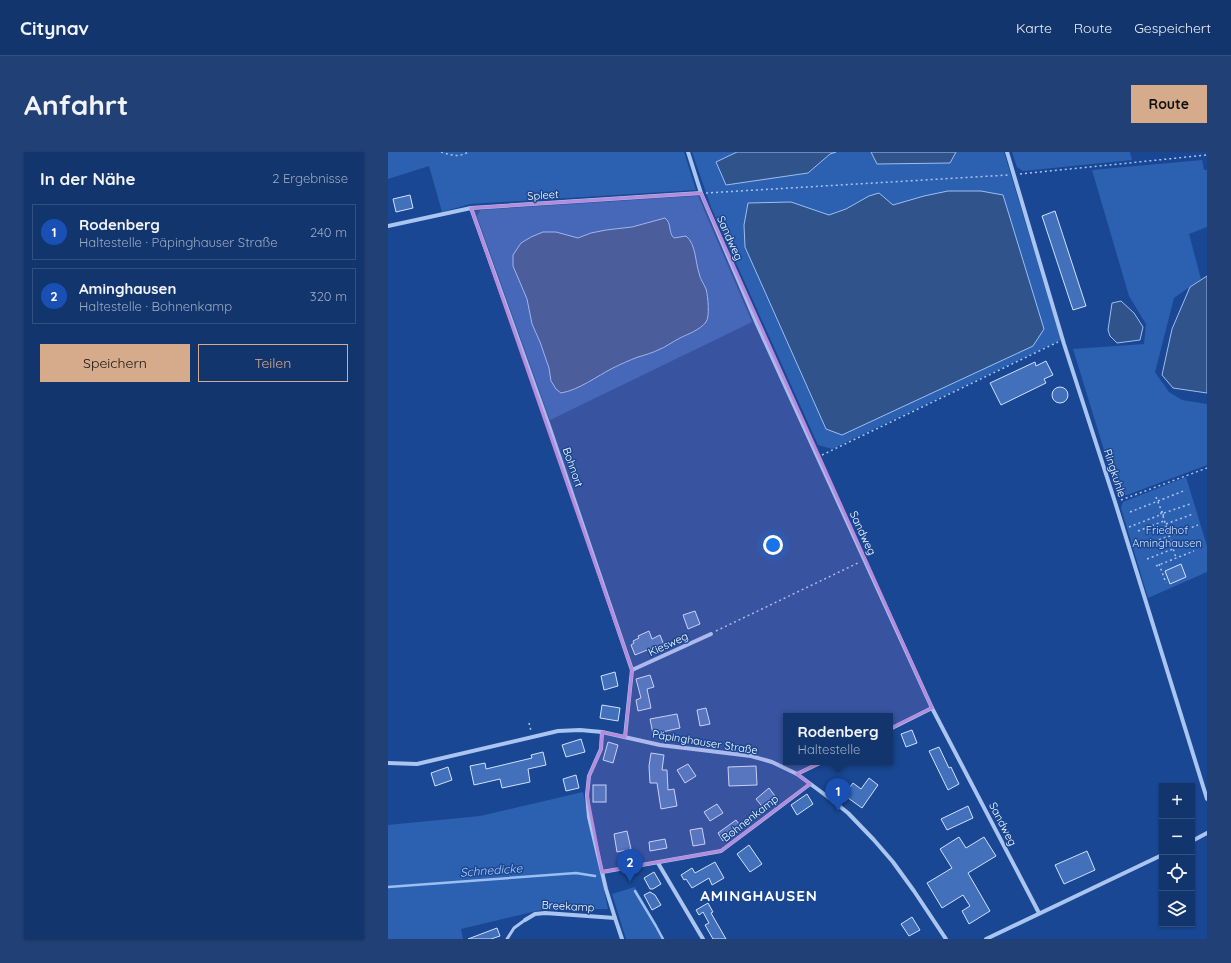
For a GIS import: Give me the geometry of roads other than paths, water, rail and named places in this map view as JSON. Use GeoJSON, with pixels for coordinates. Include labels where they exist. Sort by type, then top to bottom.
{"type":"FeatureCollection","features":[{"type":"Feature","properties":{"kind":"street","name":"Sandweg"},"geometry":{"type":"LineString","coordinates":[[688,152],[700,193],[757,324],[932,708],[1039,913]]}},
{"type":"Feature","properties":{"kind":"street","name":"Ringkuhle"},"geometry":{"type":"LineString","coordinates":[[1008,152],[1062,340],[1124,529],[1207,799]]}},
{"type":"Feature","properties":{"kind":"street","name":"Spleet"},"geometry":{"type":"LineString","coordinates":[[388,225],[471,208],[700,193]]}},
{"type":"Feature","properties":{"kind":"street","name":"Bohnort"},"geometry":{"type":"LineString","coordinates":[[471,208],[549,426],[632,670],[625,737]]}},
{"type":"Feature","properties":{"kind":"street","name":"Kiesweg"},"geometry":{"type":"LineString","coordinates":[[632,670],[711,634]]}},
{"type":"Feature","properties":{"kind":"street"},"geometry":{"type":"LineString","coordinates":[[893,728],[932,708]]}},
{"type":"Feature","properties":{"kind":"street","name":"Päpinghauser Straße"},"geometry":{"type":"LineString","coordinates":[[388,763],[417,764],[558,731],[580,730],[602,732],[660,745],[752,756],[772,762],[797,774],[848,813],[883,851],[914,891],[946,939]]}},
{"type":"Feature","properties":{"kind":"street"},"geometry":{"type":"LineString","coordinates":[[602,732],[601,749],[589,776],[587,795],[589,817],[614,918],[622,939]]}},
{"type":"Feature","properties":{"kind":"street"},"geometry":{"type":"LineString","coordinates":[[797,774],[816,765]]}},
{"type":"Feature","properties":{"kind":"street","name":"Bohnenkamp"},"geometry":{"type":"LineString","coordinates":[[602,872],[721,851],[810,784]]}},
{"type":"Feature","properties":{"kind":"street"},"geometry":{"type":"LineString","coordinates":[[1195,840],[1207,834]]}},
{"type":"Feature","properties":{"kind":"street"},"geometry":{"type":"LineString","coordinates":[[986,939],[1159,856]]}},
{"type":"Feature","properties":{"kind":"street"},"geometry":{"type":"LineString","coordinates":[[658,863],[703,939]]}},
{"type":"Feature","properties":{"kind":"street","name":"Breekamp"},"geometry":{"type":"LineString","coordinates":[[525,920],[535,914],[545,913],[614,918]]}},
{"type":"Feature","properties":{"kind":"lane","name":"Breekamp"},"geometry":{"type":"LineString","coordinates":[[507,939],[514,928],[525,920]]}},
{"type":"Feature","properties":{"kind":"waterway","name":"Schnedicke"},"geometry":{"type":"LineString","coordinates":[[388,887],[576,873],[595,876]]}},
{"type":"Feature","properties":{"kind":"waterway","name":"Schnedicke"},"geometry":{"type":"LineString","coordinates":[[635,891],[663,939]]}},
{"type":"Feature","properties":{"kind":"place","name":"Rodenberg"},"geometry":{"type":"Point","coordinates":[838,811]}},
{"type":"Feature","properties":{"kind":"place","name":"Aminghausen"},"geometry":{"type":"Point","coordinates":[630,882]}},
{"type":"Feature","properties":{"kind":"district","name":"AMINGHAUSEN"},"geometry":{"type":"Point","coordinates":[759,895]}},
{"type":"Feature","properties":{"kind":"park label","name":"Friedhof Aminghausen"},"geometry":{"type":"Point","coordinates":[1167,536]}}]}
